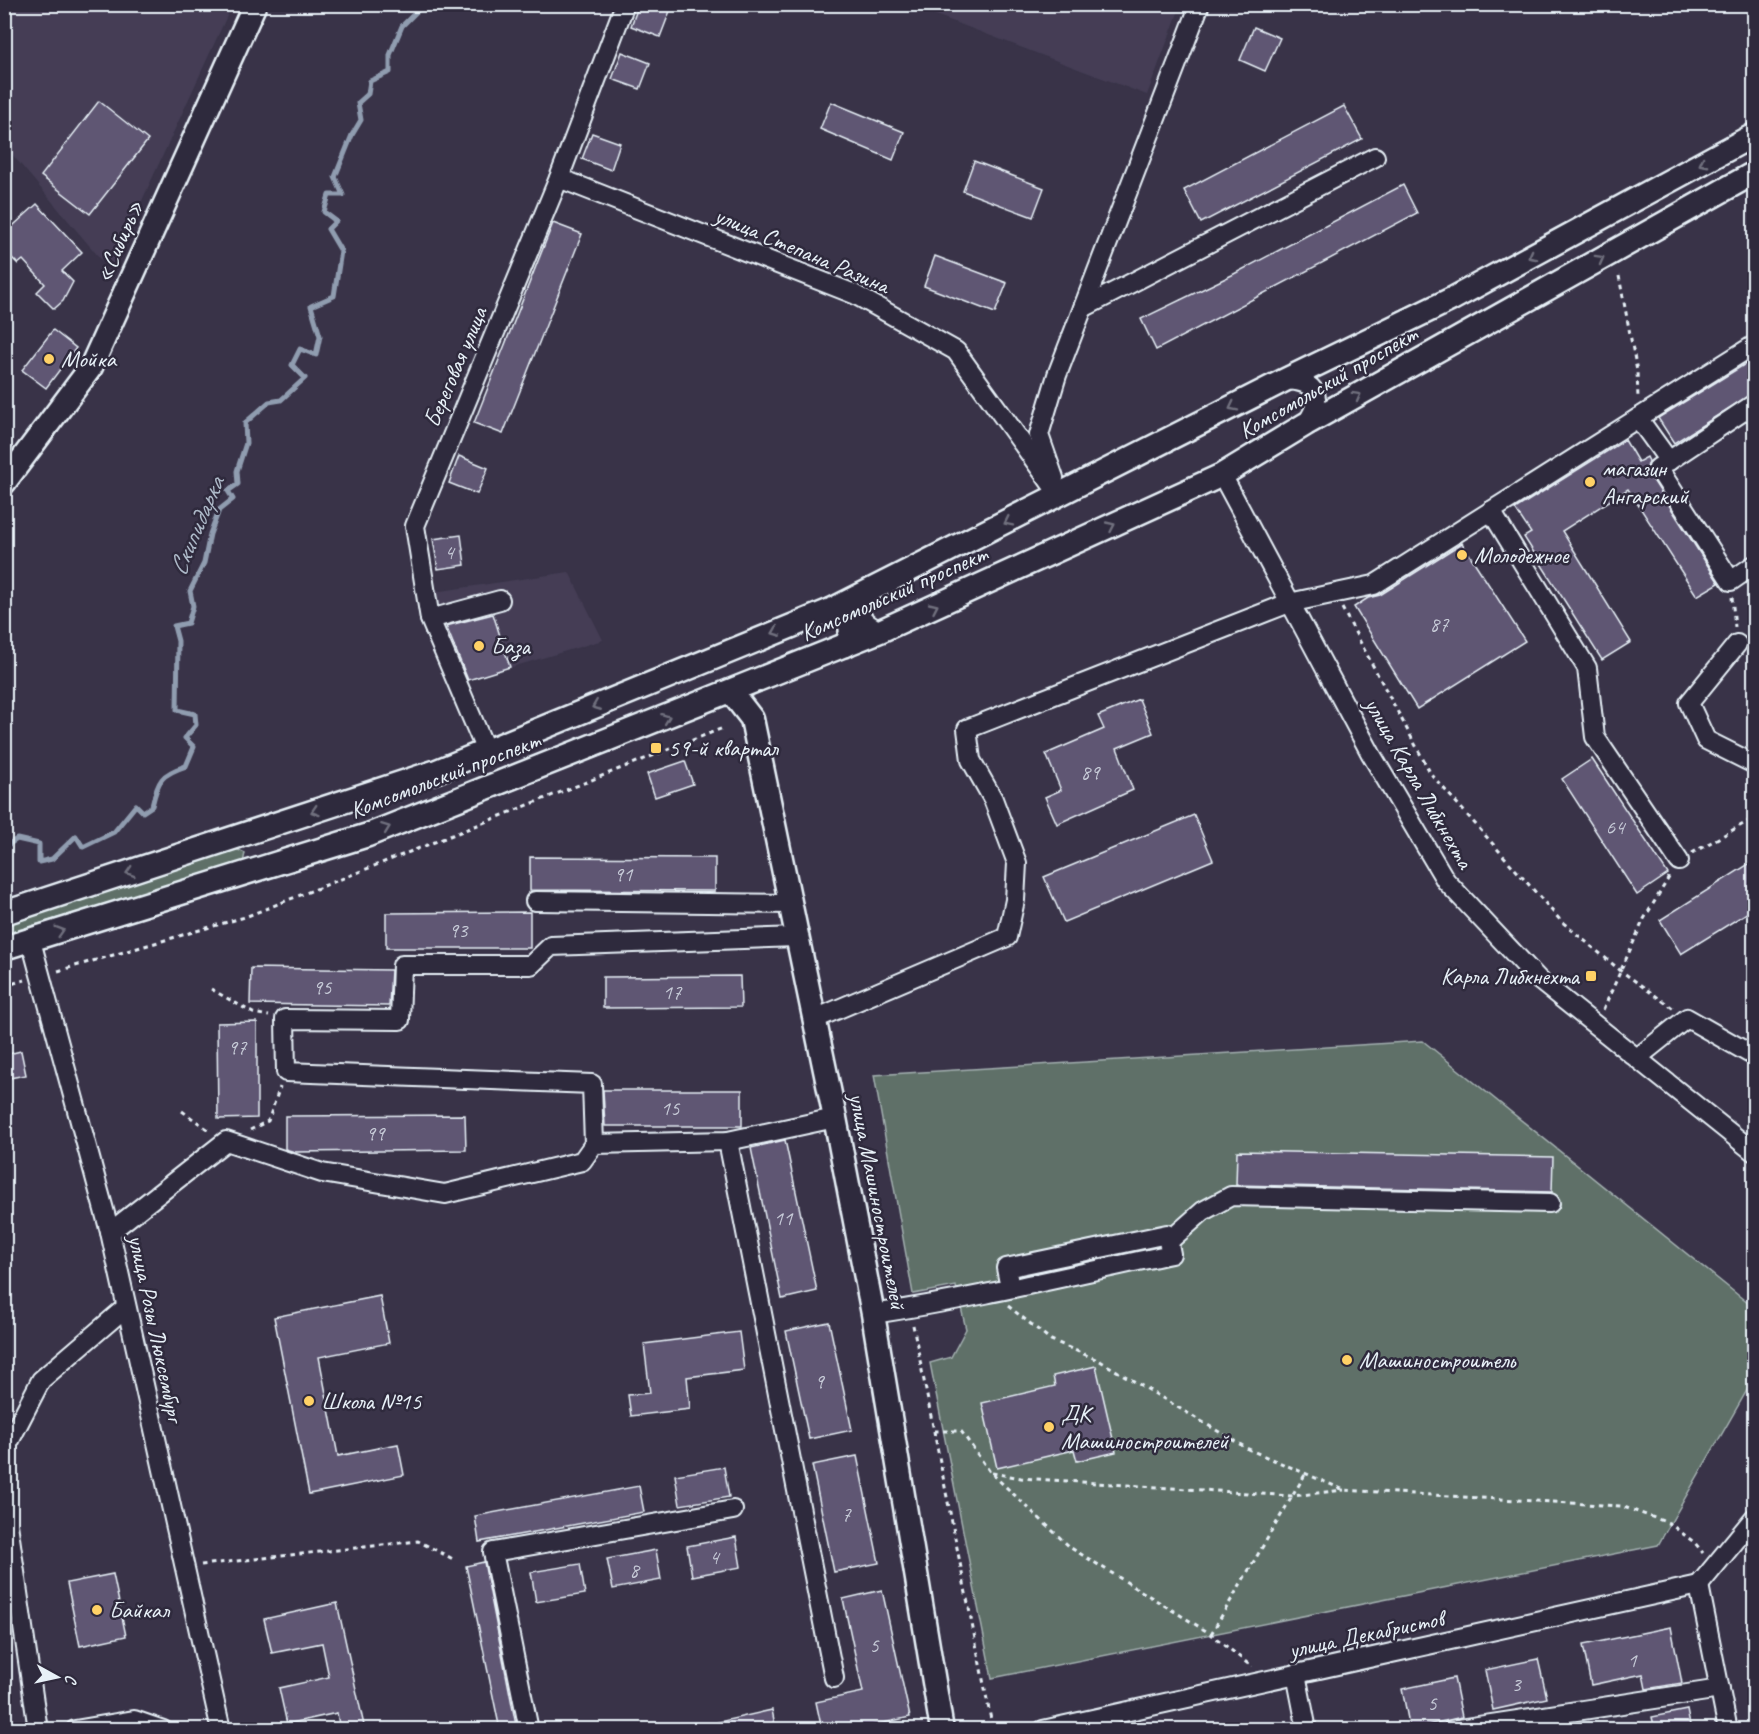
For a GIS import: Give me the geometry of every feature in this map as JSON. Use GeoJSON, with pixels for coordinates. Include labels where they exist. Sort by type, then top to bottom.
{"type":"FeatureCollection","features":[{"type":"Feature","properties":{"kind":"main road","name":"«Сибирь»"},"geometry":{"type":"LineString","coordinates":[[4,483],[91,367],[255,4]]}},
{"type":"Feature","properties":{"kind":"main road","name":"Комсомольский проспект"},"geometry":{"type":"LineString","coordinates":[[4,913],[437,771],[831,610],[1285,380],[1452,299],[1755,135]]}},
{"type":"Feature","properties":{"kind":"main road","name":"Комсомольский проспект"},"geometry":{"type":"LineString","coordinates":[[4,948],[368,835],[880,631],[1222,475],[1306,424],[1755,172]]}},
{"type":"Feature","properties":{"kind":"main road"},"geometry":{"type":"LineString","coordinates":[[831,610],[843,612],[849,617],[851,633],[846,645]]}},
{"type":"Feature","properties":{"kind":"main road","name":"улица Машиностроителей"},"geometry":{"type":"LineString","coordinates":[[731,692],[752,719],[815,1019],[873,1314],[942,1730]]}},
{"type":"Feature","properties":{"kind":"main road"},"geometry":{"type":"LineString","coordinates":[[257,830],[253,847],[254,855],[260,864],[268,866]]}},
{"type":"Feature","properties":{"kind":"street","name":"Береговая улица"},"geometry":{"type":"LineString","coordinates":[[486,751],[430,619],[415,526],[559,178],[625,4]]}},
{"type":"Feature","properties":{"kind":"street"},"geometry":{"type":"LineString","coordinates":[[1060,496],[1040,435],[1057,375],[1200,4]]}},
{"type":"Feature","properties":{"kind":"street"},"geometry":{"type":"LineString","coordinates":[[1083,308],[1375,157]]}},
{"type":"Feature","properties":{"kind":"street","name":"улица Степана Разина"},"geometry":{"type":"LineString","coordinates":[[559,178],[855,294],[956,351],[1060,496]]}},
{"type":"Feature","properties":{"kind":"street"},"geometry":{"type":"LineString","coordinates":[[815,1019],[1007,937],[1015,900],[1017,863],[993,799],[971,760],[967,729],[1289,603],[1374,585],[1755,345]]}},
{"type":"Feature","properties":{"kind":"street"},"geometry":{"type":"LineString","coordinates":[[1285,380],[1301,380],[1312,387],[1317,398],[1316,410],[1306,424]]}},
{"type":"Feature","properties":{"kind":"street"},"geometry":{"type":"LineString","coordinates":[[1755,404],[1658,468],[1731,581],[1755,565]]}},
{"type":"Feature","properties":{"kind":"street"},"geometry":{"type":"LineString","coordinates":[[1638,418],[1669,461]]}},
{"type":"Feature","properties":{"kind":"street","name":"улица Карла Либкнехта"},"geometry":{"type":"LineString","coordinates":[[1222,475],[1289,603],[1446,882],[1539,980],[1755,1152]]}},
{"type":"Feature","properties":{"kind":"street"},"geometry":{"type":"LineString","coordinates":[[1491,511],[1587,668],[1595,737],[1679,861]]}},
{"type":"Feature","properties":{"kind":"street"},"geometry":{"type":"LineString","coordinates":[[867,592],[860,605],[860,614],[868,625],[880,631]]}},
{"type":"Feature","properties":{"kind":"street"},"geometry":{"type":"LineString","coordinates":[[430,619],[500,600]]}},
{"type":"Feature","properties":{"kind":"street"},"geometry":{"type":"LineString","coordinates":[[1737,644],[1689,703],[1706,740],[1755,764]]}},
{"type":"Feature","properties":{"kind":"street"},"geometry":{"type":"LineString","coordinates":[[535,901],[790,904]]}},
{"type":"Feature","properties":{"kind":"street"},"geometry":{"type":"LineString","coordinates":[[110,1232],[226,1141],[321,1173],[445,1194],[582,1161],[594,1144],[592,1084],[286,1072],[285,1019],[400,1020],[402,965],[531,965],[551,946],[796,937]]}},
{"type":"Feature","properties":{"kind":"street","name":"улица Розы Люксембург"},"geometry":{"type":"LineString","coordinates":[[30,941],[110,1232],[125,1308],[221,1730]]}},
{"type":"Feature","properties":{"kind":"street"},"geometry":{"type":"LineString","coordinates":[[1637,1058],[1688,1018],[1755,1056]]}},
{"type":"Feature","properties":{"kind":"street"},"geometry":{"type":"LineString","coordinates":[[594,1144],[728,1141],[835,1118]]}},
{"type":"Feature","properties":{"kind":"street"},"geometry":{"type":"LineString","coordinates":[[728,1141],[834,1678]]}},
{"type":"Feature","properties":{"kind":"street"},"geometry":{"type":"LineString","coordinates":[[873,1314],[1171,1254],[1168,1242],[1203,1211],[1231,1196],[1550,1203]]}},
{"type":"Feature","properties":{"kind":"street"},"geometry":{"type":"LineString","coordinates":[[38,1730],[8,1524],[8,1444],[41,1380],[125,1308]]}},
{"type":"Feature","properties":{"kind":"street"},"geometry":{"type":"LineString","coordinates":[[529,1730],[493,1552],[733,1510]]}},
{"type":"Feature","properties":{"kind":"street"},"geometry":{"type":"LineString","coordinates":[[1728,1730],[1699,1585],[1755,1518]]}},
{"type":"Feature","properties":{"kind":"street","name":"улица Декабристов"},"geometry":{"type":"LineString","coordinates":[[1042,1730],[1699,1585]]}},
{"type":"Feature","properties":{"kind":"street"},"geometry":{"type":"LineString","coordinates":[[1296,1674],[1307,1730]]}},
{"type":"Feature","properties":{"kind":"street"},"geometry":{"type":"LineString","coordinates":[[1452,1730],[1720,1689]]}},
{"type":"Feature","properties":{"kind":"street"},"geometry":{"type":"LineString","coordinates":[[75,1730],[134,1720],[163,1730]]}},
{"type":"Feature","properties":{"kind":"path"},"geometry":{"type":"LineString","coordinates":[[1619,276],[1637,371],[1638,418]]}},
{"type":"Feature","properties":{"kind":"path"},"geometry":{"type":"LineString","coordinates":[[1731,581],[1737,644]]}},
{"type":"Feature","properties":{"kind":"path"},"geometry":{"type":"LineString","coordinates":[[1334,593],[1374,672],[1431,774],[1561,921],[1620,971],[1688,1018]]}},
{"type":"Feature","properties":{"kind":"path"},"geometry":{"type":"LineString","coordinates":[[4,986],[245,917],[723,728]]}},
{"type":"Feature","properties":{"kind":"path"},"geometry":{"type":"LineString","coordinates":[[1596,1025],[1644,919],[1679,861],[1755,818]]}},
{"type":"Feature","properties":{"kind":"path"},"geometry":{"type":"LineString","coordinates":[[211,989],[253,1013],[285,1019]]}},
{"type":"Feature","properties":{"kind":"path"},"geometry":{"type":"LineString","coordinates":[[182,1112],[226,1141],[268,1121],[286,1072]]}},
{"type":"Feature","properties":{"kind":"path"},"geometry":{"type":"LineString","coordinates":[[4,1253],[7,1273],[4,1280]]}},
{"type":"Feature","properties":{"kind":"path"},"geometry":{"type":"LineString","coordinates":[[990,1292],[1051,1340],[1100,1360],[1248,1449],[1344,1490]]}},
{"type":"Feature","properties":{"kind":"path"},"geometry":{"type":"LineString","coordinates":[[909,1308],[993,1730]]}},
{"type":"Feature","properties":{"kind":"path"},"geometry":{"type":"LineString","coordinates":[[933,1431],[961,1431],[990,1472],[1071,1548],[1211,1634],[1269,1680]]}},
{"type":"Feature","properties":{"kind":"path"},"geometry":{"type":"LineString","coordinates":[[990,1472],[1021,1478],[1292,1496],[1344,1490],[1621,1506],[1670,1524],[1695,1543],[1713,1568]]}},
{"type":"Feature","properties":{"kind":"path"},"geometry":{"type":"LineString","coordinates":[[1211,1634],[1306,1473]]}},
{"type":"Feature","properties":{"kind":"path"},"geometry":{"type":"LineString","coordinates":[[184,1566],[418,1541],[453,1559]]}},
{"type":"Feature","properties":{"kind":"shaded area"},"geometry":{"type":"Polygon","coordinates":[[[922,4],[1181,5],[1147,95],[920,9],[922,4]]]}},
{"type":"Feature","properties":{"kind":"shaded area"},"geometry":{"type":"Polygon","coordinates":[[[4,5],[232,5],[110,270],[5,146],[4,5]]]}},
{"type":"Feature","properties":{"kind":"shaded area"},"geometry":{"type":"Polygon","coordinates":[[[569,572],[603,640],[468,680],[434,592],[569,572]]]}},
{"type":"Feature","properties":{"kind":"green space"},"geometry":{"type":"Polygon","coordinates":[[[236,849],[245,853],[243,863],[5,934],[5,922],[236,849]]]}},
{"type":"Feature","properties":{"kind":"green space","name":"Машиностроитель"},"geometry":{"type":"Polygon","coordinates":[[[1423,1041],[1754,1308],[1754,1378],[1658,1545],[992,1678],[930,1363],[951,1357],[966,1329],[956,1286],[913,1294],[874,1075],[1423,1041]]]}},
{"type":"Feature","properties":{"kind":"building"},"geometry":{"type":"Polygon","coordinates":[[[639,4],[653,4],[670,11],[660,37],[631,26],[639,4]]]}},
{"type":"Feature","properties":{"kind":"building"},"geometry":{"type":"Polygon","coordinates":[[[1254,27],[1280,38],[1265,71],[1240,60],[1254,27]]]}},
{"type":"Feature","properties":{"kind":"building"},"geometry":{"type":"Polygon","coordinates":[[[622,52],[650,63],[640,89],[612,79],[622,52]]]}},
{"type":"Feature","properties":{"kind":"building"},"geometry":{"type":"Polygon","coordinates":[[[99,101],[148,140],[90,214],[41,176],[99,101]]]}},
{"type":"Feature","properties":{"kind":"building"},"geometry":{"type":"Polygon","coordinates":[[[831,102],[904,132],[893,160],[820,129],[831,102]]]}},
{"type":"Feature","properties":{"kind":"building"},"geometry":{"type":"Polygon","coordinates":[[[1344,106],[1362,139],[1201,223],[1184,190],[1344,106]]]}},
{"type":"Feature","properties":{"kind":"building"},"geometry":{"type":"Polygon","coordinates":[[[592,133],[620,143],[611,170],[582,159],[592,133]]]}},
{"type":"Feature","properties":{"kind":"building"},"geometry":{"type":"Polygon","coordinates":[[[974,161],[1044,188],[1033,217],[963,191],[974,161]]]}},
{"type":"Feature","properties":{"kind":"building"},"geometry":{"type":"Polygon","coordinates":[[[1403,185],[1417,213],[1156,350],[1141,319],[1232,275],[1403,185]]]}},
{"type":"Feature","properties":{"kind":"building"},"geometry":{"type":"Polygon","coordinates":[[[37,204],[82,252],[62,271],[73,282],[63,301],[54,309],[37,292],[45,284],[23,260],[18,264],[4,250],[4,234],[37,204]]]}},
{"type":"Feature","properties":{"kind":"building"},"geometry":{"type":"Polygon","coordinates":[[[553,223],[582,234],[503,434],[474,423],[553,223]]]}},
{"type":"Feature","properties":{"kind":"building"},"geometry":{"type":"Polygon","coordinates":[[[935,256],[1007,283],[995,313],[924,286],[935,256]]]}},
{"type":"Feature","properties":{"kind":"building","name":"Мойка"},"geometry":{"type":"Polygon","coordinates":[[[53,330],[76,348],[46,388],[22,370],[53,330]]]}},
{"type":"Feature","properties":{"kind":"building"},"geometry":{"type":"Polygon","coordinates":[[[1755,358],[1755,392],[1674,443],[1658,418],[1755,358]]]}},
{"type":"Feature","properties":{"kind":"building"},"geometry":{"type":"Polygon","coordinates":[[[1625,440],[1638,462],[1647,457],[1649,474],[1719,583],[1697,596],[1628,489],[1562,531],[1631,642],[1602,660],[1524,537],[1531,533],[1515,509],[1625,440]]]}},
{"type":"Feature","properties":{"kind":"building"},"geometry":{"type":"Polygon","coordinates":[[[459,456],[488,468],[477,494],[449,483],[459,456]]]}},
{"type":"Feature","properties":{"kind":"building"},"geometry":{"type":"Polygon","coordinates":[[[461,535],[465,565],[438,569],[433,539],[461,535]]]}},
{"type":"Feature","properties":{"kind":"building"},"geometry":{"type":"Polygon","coordinates":[[[1462,543],[1525,641],[1417,709],[1354,607],[1368,598],[1380,595],[1462,543]]]}},
{"type":"Feature","properties":{"kind":"building","name":"База"},"geometry":{"type":"Polygon","coordinates":[[[493,614],[510,667],[468,680],[446,626],[493,614]]]}},
{"type":"Feature","properties":{"kind":"building"},"geometry":{"type":"Polygon","coordinates":[[[1139,699],[1153,733],[1117,748],[1133,790],[1057,824],[1045,797],[1061,790],[1046,754],[1104,729],[1098,716],[1139,699]]]}},
{"type":"Feature","properties":{"kind":"building"},"geometry":{"type":"Polygon","coordinates":[[[1592,759],[1668,874],[1637,895],[1562,779],[1592,759]]]}},
{"type":"Feature","properties":{"kind":"building"},"geometry":{"type":"Polygon","coordinates":[[[685,761],[693,784],[655,797],[647,774],[685,761]]]}},
{"type":"Feature","properties":{"kind":"building"},"geometry":{"type":"Polygon","coordinates":[[[1194,815],[1213,860],[1064,922],[1044,877],[1194,815]]]}},
{"type":"Feature","properties":{"kind":"building"},"geometry":{"type":"Polygon","coordinates":[[[530,857],[715,858],[715,891],[530,890],[530,857]]]}},
{"type":"Feature","properties":{"kind":"building"},"geometry":{"type":"Polygon","coordinates":[[[1755,860],[1755,908],[1681,954],[1660,920],[1755,860]]]}},
{"type":"Feature","properties":{"kind":"building"},"geometry":{"type":"Polygon","coordinates":[[[530,912],[530,948],[386,948],[386,913],[530,912]]]}},
{"type":"Feature","properties":{"kind":"building"},"geometry":{"type":"Polygon","coordinates":[[[251,968],[391,970],[389,1006],[250,1004],[251,968]]]}},
{"type":"Feature","properties":{"kind":"building"},"geometry":{"type":"Polygon","coordinates":[[[740,976],[741,1007],[603,1008],[603,977],[740,976]]]}},
{"type":"Feature","properties":{"kind":"building"},"geometry":{"type":"Polygon","coordinates":[[[257,1022],[257,1118],[218,1119],[217,1023],[257,1022]]]}},
{"type":"Feature","properties":{"kind":"building"},"geometry":{"type":"Polygon","coordinates":[[[21,1051],[26,1075],[4,1079],[4,1055],[21,1051]]]}},
{"type":"Feature","properties":{"kind":"building"},"geometry":{"type":"Polygon","coordinates":[[[603,1090],[742,1090],[742,1126],[605,1126],[603,1090]]]}},
{"type":"Feature","properties":{"kind":"building"},"geometry":{"type":"Polygon","coordinates":[[[465,1115],[466,1150],[295,1152],[285,1149],[285,1116],[465,1115]]]}},
{"type":"Feature","properties":{"kind":"building"},"geometry":{"type":"Polygon","coordinates":[[[785,1140],[817,1291],[782,1299],[751,1148],[785,1140]]]}},
{"type":"Feature","properties":{"kind":"building"},"geometry":{"type":"Polygon","coordinates":[[[1237,1151],[1553,1157],[1552,1192],[1236,1185],[1237,1151]]]}},
{"type":"Feature","properties":{"kind":"building","name":"Школа №15"},"geometry":{"type":"Polygon","coordinates":[[[380,1296],[389,1343],[319,1357],[338,1456],[398,1444],[404,1475],[309,1494],[274,1317],[380,1296]]]}},
{"type":"Feature","properties":{"kind":"building"},"geometry":{"type":"Polygon","coordinates":[[[829,1322],[852,1430],[809,1439],[786,1331],[829,1322]]]}},
{"type":"Feature","properties":{"kind":"building"},"geometry":{"type":"Polygon","coordinates":[[[739,1332],[744,1370],[687,1377],[690,1409],[631,1416],[628,1395],[650,1393],[644,1344],[739,1332]]]}},
{"type":"Feature","properties":{"kind":"building","name":"ДК Машиностроителей"},"geometry":{"type":"Polygon","coordinates":[[[1096,1366],[1116,1452],[1077,1461],[1074,1450],[997,1468],[982,1403],[1055,1386],[1053,1376],[1096,1366]]]}},
{"type":"Feature","properties":{"kind":"building"},"geometry":{"type":"Polygon","coordinates":[[[857,1456],[879,1563],[834,1572],[812,1465],[857,1456]]]}},
{"type":"Feature","properties":{"kind":"building"},"geometry":{"type":"Polygon","coordinates":[[[724,1467],[729,1497],[680,1505],[675,1475],[724,1467]]]}},
{"type":"Feature","properties":{"kind":"building"},"geometry":{"type":"Polygon","coordinates":[[[639,1486],[644,1512],[479,1542],[475,1516],[639,1486]]]}},
{"type":"Feature","properties":{"kind":"building"},"geometry":{"type":"Polygon","coordinates":[[[736,1537],[741,1567],[692,1576],[687,1546],[736,1537]]]}},
{"type":"Feature","properties":{"kind":"building"},"geometry":{"type":"Polygon","coordinates":[[[656,1550],[661,1580],[613,1589],[607,1559],[656,1550]]]}},
{"type":"Feature","properties":{"kind":"building"},"geometry":{"type":"Polygon","coordinates":[[[484,1562],[517,1730],[500,1730],[466,1566],[484,1562]]]}},
{"type":"Feature","properties":{"kind":"building"},"geometry":{"type":"Polygon","coordinates":[[[580,1564],[585,1594],[536,1602],[531,1572],[580,1564]]]}},
{"type":"Feature","properties":{"kind":"building","name":"Байкал"},"geometry":{"type":"Polygon","coordinates":[[[113,1574],[126,1636],[80,1646],[67,1583],[113,1574]]]}},
{"type":"Feature","properties":{"kind":"building"},"geometry":{"type":"Polygon","coordinates":[[[882,1590],[910,1717],[853,1730],[822,1730],[816,1702],[863,1692],[843,1599],[882,1590]]]}},
{"type":"Feature","properties":{"kind":"building"},"geometry":{"type":"Polygon","coordinates":[[[337,1603],[365,1730],[340,1730],[337,1713],[287,1724],[279,1688],[329,1677],[322,1643],[272,1653],[264,1619],[337,1603]]]}},
{"type":"Feature","properties":{"kind":"building"},"geometry":{"type":"Polygon","coordinates":[[[1671,1627],[1682,1683],[1646,1689],[1643,1674],[1591,1685],[1583,1645],[1671,1627]]]}},
{"type":"Feature","properties":{"kind":"building"},"geometry":{"type":"Polygon","coordinates":[[[1538,1659],[1547,1698],[1493,1710],[1485,1670],[1538,1659]]]}},
{"type":"Feature","properties":{"kind":"building"},"geometry":{"type":"Polygon","coordinates":[[[1454,1678],[1462,1717],[1410,1729],[1402,1689],[1454,1678]]]}},
{"type":"Feature","properties":{"kind":"building"},"geometry":{"type":"Polygon","coordinates":[[[772,1710],[776,1730],[711,1730],[710,1724],[772,1710]]]}},
{"type":"Feature","properties":{"kind":"building"},"geometry":{"type":"Polygon","coordinates":[[[1687,1710],[1691,1730],[1655,1730],[1652,1717],[1687,1710]]]}},
{"type":"Feature","properties":{"kind":"waterway","name":"Скипидарка"},"geometry":{"type":"LineString","coordinates":[[4,847],[17,839],[39,844],[39,862],[52,859],[76,836],[83,847],[114,832],[136,805],[143,812],[152,806],[156,790],[162,779],[171,772],[186,766],[194,747],[185,738],[196,725],[195,714],[177,710],[178,641],[174,626],[188,623],[193,606],[190,591],[204,563],[210,534],[219,510],[233,499],[228,491],[238,484],[237,471],[246,443],[245,423],[269,402],[281,400],[305,378],[292,365],[300,349],[316,355],[320,336],[311,306],[334,296],[341,251],[328,229],[336,221],[324,212],[329,195],[343,195],[335,177],[352,135],[361,120],[358,103],[368,94],[370,81],[390,72],[390,55],[402,26],[424,4]]}},
{"type":"Feature","properties":{"kind":"place","name":"Мойка"},"geometry":{"type":"Point","coordinates":[49,359]}},
{"type":"Feature","properties":{"kind":"place","name":"магазин Ангарский"},"geometry":{"type":"Point","coordinates":[1590,482]}},
{"type":"Feature","properties":{"kind":"place","name":"Молодежное"},"geometry":{"type":"Point","coordinates":[1462,555]}},
{"type":"Feature","properties":{"kind":"place","name":"База"},"geometry":{"type":"Point","coordinates":[479,646]}},
{"type":"Feature","properties":{"kind":"place","name":"59-й квартал"},"geometry":{"type":"Point","coordinates":[656,748]}},
{"type":"Feature","properties":{"kind":"place","name":"Карла Либкнехта"},"geometry":{"type":"Point","coordinates":[1591,976]}},
{"type":"Feature","properties":{"kind":"place","name":"Машиностроитель"},"geometry":{"type":"Point","coordinates":[1347,1360]}},
{"type":"Feature","properties":{"kind":"place","name":"Школа №15"},"geometry":{"type":"Point","coordinates":[309,1401]}},
{"type":"Feature","properties":{"kind":"place","name":"ДК Машиностроителей"},"geometry":{"type":"Point","coordinates":[1049,1427]}},
{"type":"Feature","properties":{"kind":"place","name":"Байкал"},"geometry":{"type":"Point","coordinates":[97,1610]}}]}
